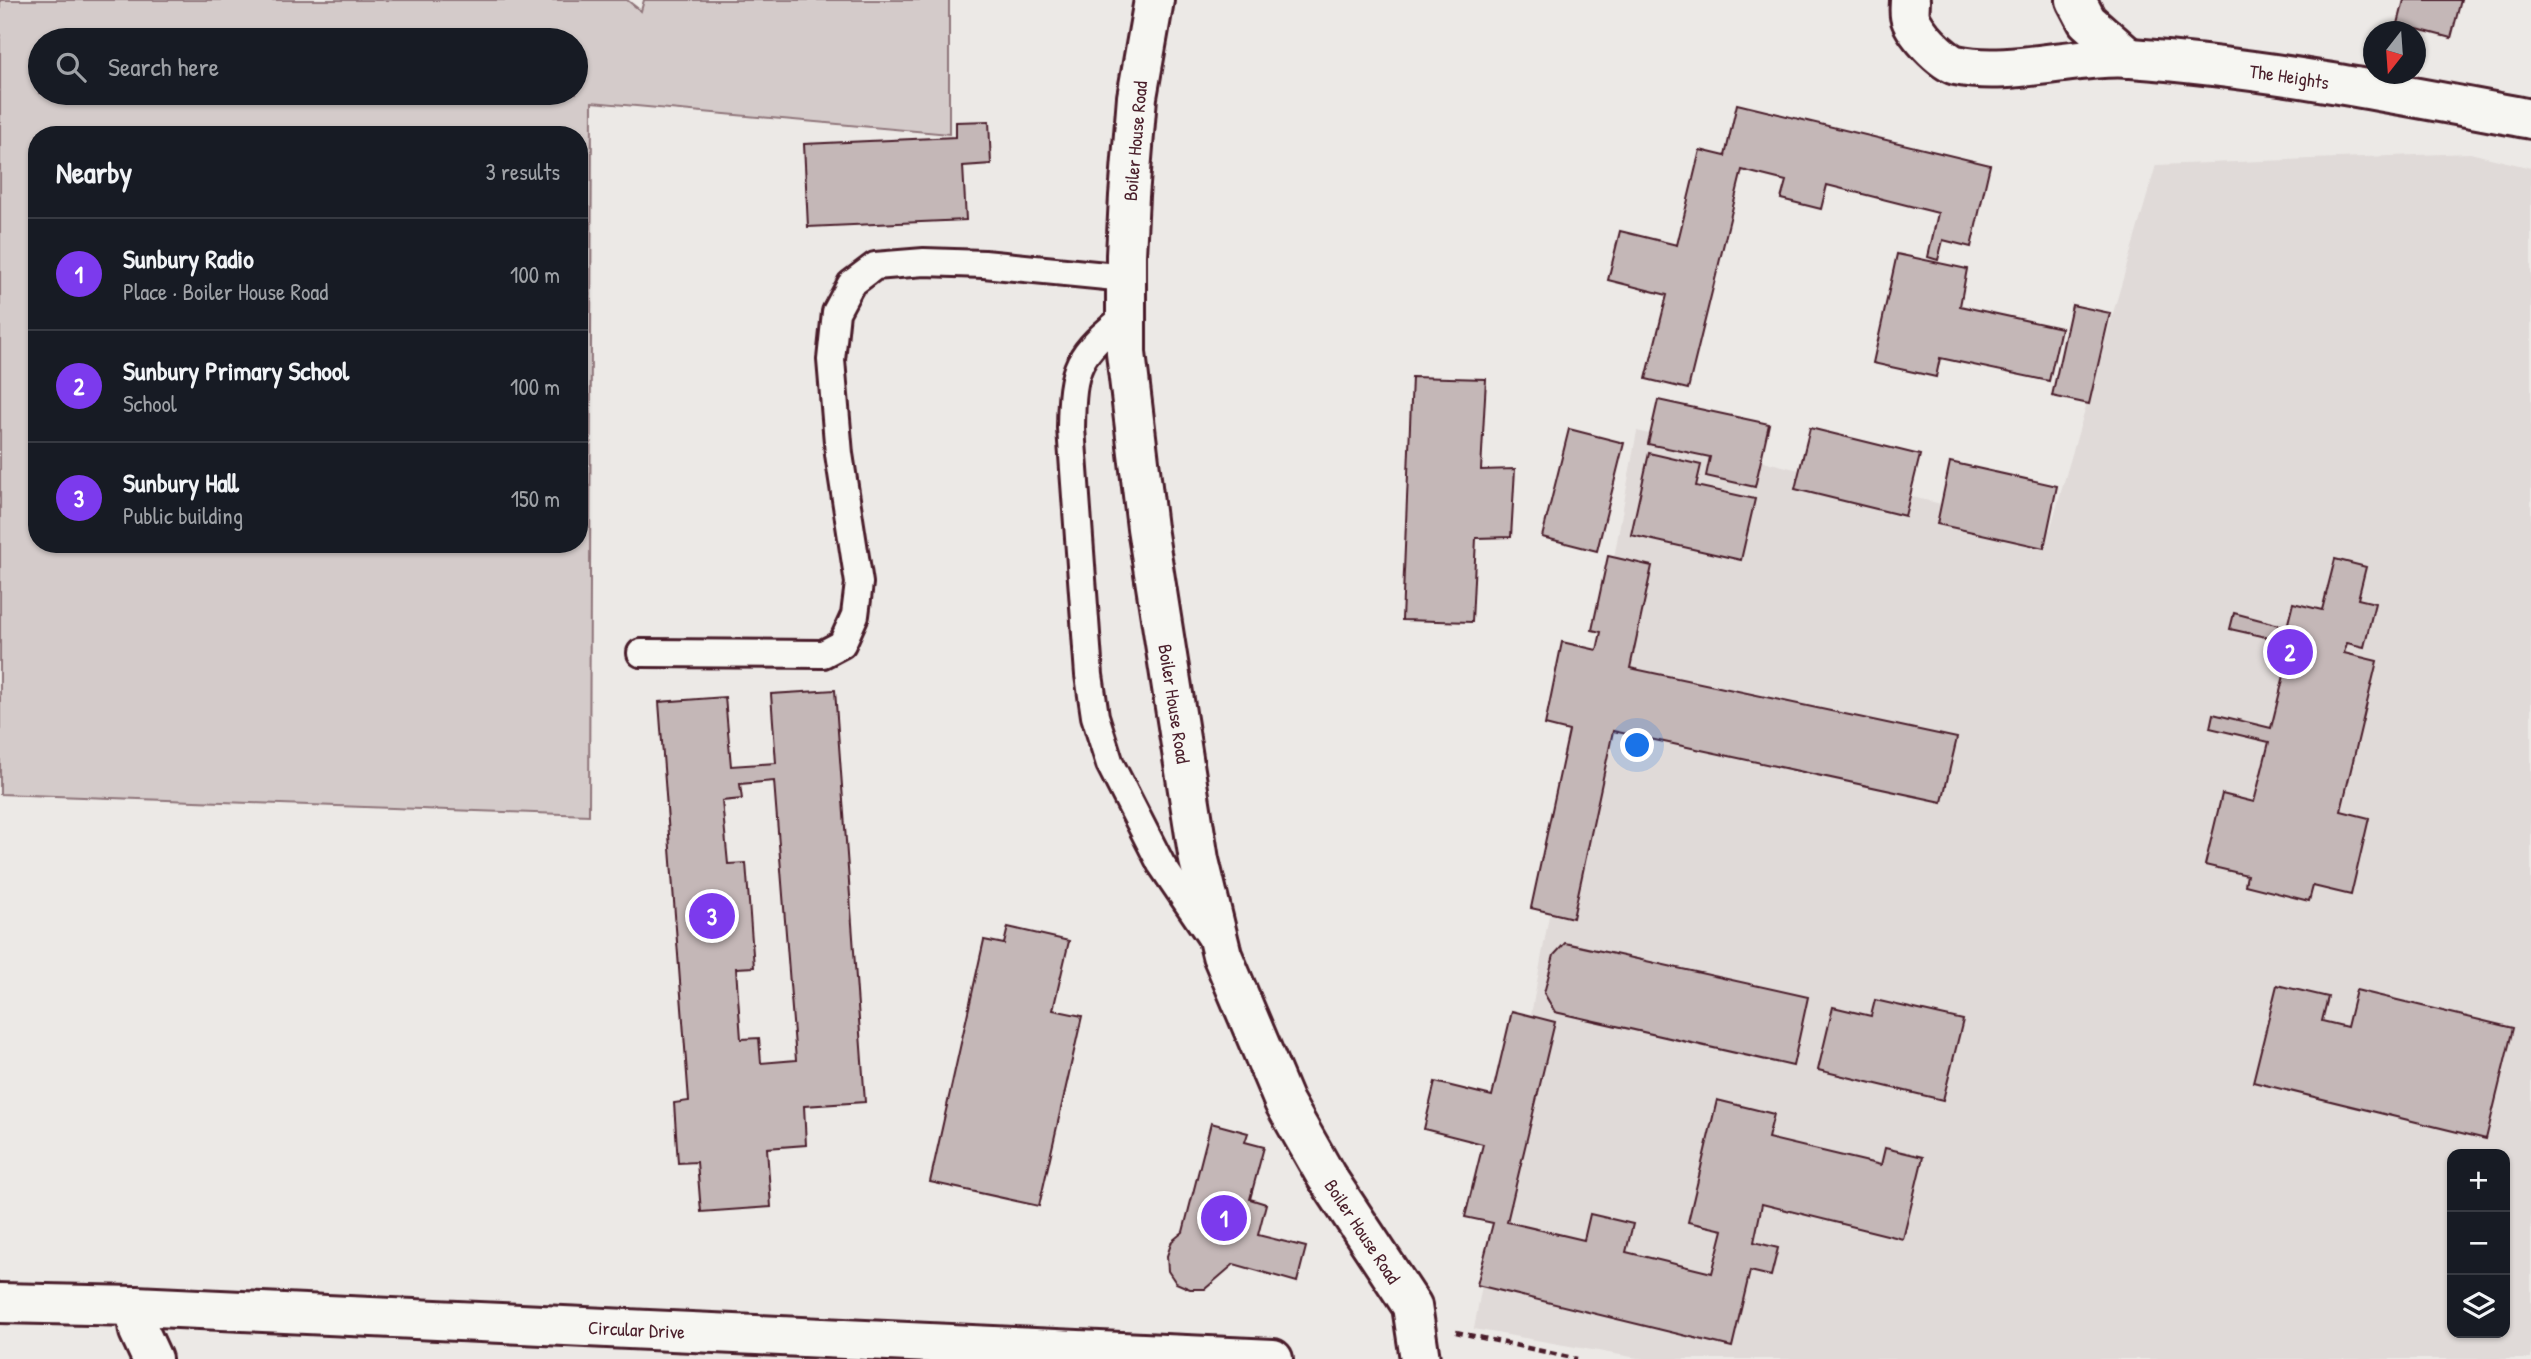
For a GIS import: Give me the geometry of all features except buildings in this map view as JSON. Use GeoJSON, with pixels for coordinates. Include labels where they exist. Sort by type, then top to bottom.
{"type":"FeatureCollection","features":[{"type":"Feature","properties":{"kind":"street","name":"Boiler House Road"},"geometry":{"type":"LineString","coordinates":[[1154,0],[1137,97],[1129,196],[1126,353],[1147,528],[1197,846],[1222,955],[1284,1101],[1320,1167],[1412,1306],[1419,1350]]}},
{"type":"Feature","properties":{"kind":"street","name":"The Heights"},"geometry":{"type":"LineString","coordinates":[[1910,0],[1910,18],[1928,44],[1953,64],[1983,68],[2129,58],[2393,93],[2531,119]]}},
{"type":"Feature","properties":{"kind":"street"},"geometry":{"type":"LineString","coordinates":[[2076,0],[2087,21],[2129,58]]}},
{"type":"Feature","properties":{"kind":"street","name":"Circular Drive"},"geometry":{"type":"LineString","coordinates":[[0,1303],[135,1306],[763,1348],[1273,1359]]}},
{"type":"Feature","properties":{"kind":"street"},"geometry":{"type":"LineString","coordinates":[[135,1306],[139,1331],[152,1359]]}},
{"type":"Feature","properties":{"kind":"lane"},"geometry":{"type":"LineString","coordinates":[[641,653],[823,654],[842,644],[855,615],[859,583],[838,454],[831,360],[836,312],[851,284],[875,266],[924,262],[985,264],[1126,278]]}},
{"type":"Feature","properties":{"kind":"lane"},"geometry":{"type":"LineString","coordinates":[[1126,316],[1095,341],[1078,366],[1072,390],[1071,428],[1093,702],[1110,764],[1161,864],[1222,955]]}},
{"type":"Feature","properties":{"kind":"path"},"geometry":{"type":"LineString","coordinates":[[1419,1350],[1458,1332],[1577,1359]]}},
{"type":"Feature","properties":{"kind":"shaded area"},"geometry":{"type":"Polygon","coordinates":[[[0,0],[627,0],[641,11],[644,0],[949,0],[949,134],[592,102],[589,815],[0,794],[0,0]]]}},
{"type":"Feature","properties":{"kind":"shaded area"},"geometry":{"type":"Polygon","coordinates":[[[2470,153],[2531,168],[2531,1359],[1643,1359],[1474,1329],[1637,431],[2050,530],[2156,165],[2470,153]]]}},
{"type":"Feature","properties":{"kind":"place","name":"Sunbury Primary School"},"geometry":{"type":"Point","coordinates":[2290,652]}},
{"type":"Feature","properties":{"kind":"place","name":"Sunbury Hall"},"geometry":{"type":"Point","coordinates":[712,916]}},
{"type":"Feature","properties":{"kind":"place","name":"Sunbury Radio"},"geometry":{"type":"Point","coordinates":[1224,1218]}}]}
